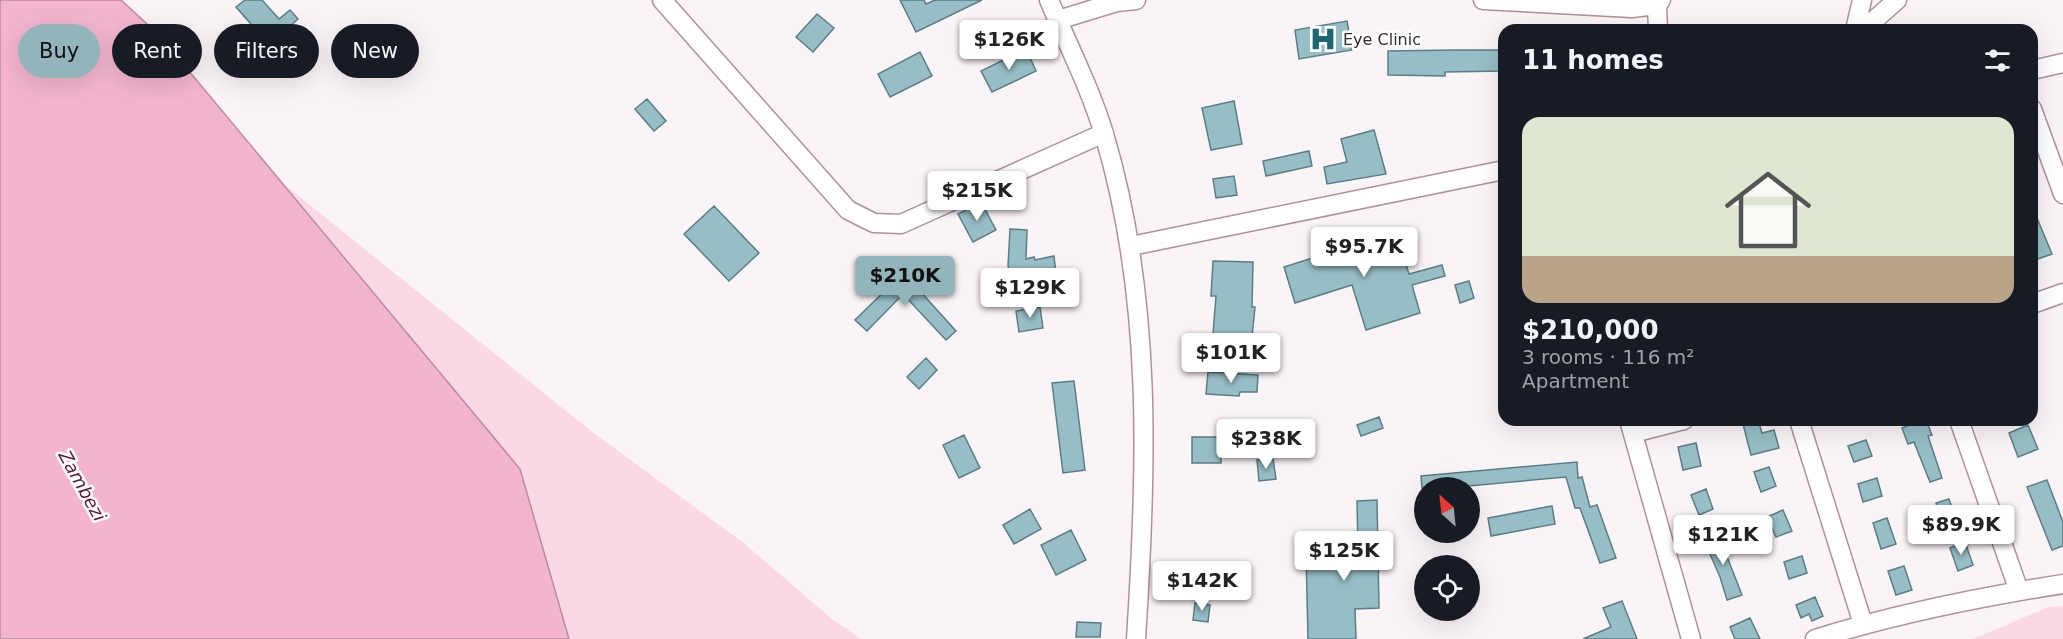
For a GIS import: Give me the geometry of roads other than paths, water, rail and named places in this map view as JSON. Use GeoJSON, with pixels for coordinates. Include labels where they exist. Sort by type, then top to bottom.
{"type":"FeatureCollection","features":[{"type":"Feature","properties":{"kind":"street"},"geometry":{"type":"LineString","coordinates":[[662,0],[848,210],[874,223],[901,224],[1104,133]]}},
{"type":"Feature","properties":{"kind":"street"},"geometry":{"type":"LineString","coordinates":[[1049,0],[1104,133],[1131,246],[1140,324],[1143,472],[1136,639]]}},
{"type":"Feature","properties":{"kind":"street"},"geometry":{"type":"LineString","coordinates":[[1058,20],[1117,2],[1136,0]]}},
{"type":"Feature","properties":{"kind":"street"},"geometry":{"type":"LineString","coordinates":[[1483,0],[1632,8],[1659,2],[1658,24]]}},
{"type":"Feature","properties":{"kind":"street"},"geometry":{"type":"LineString","coordinates":[[1856,24],[1862,0]]}},
{"type":"Feature","properties":{"kind":"street"},"geometry":{"type":"LineString","coordinates":[[1870,24],[1897,0]]}},
{"type":"Feature","properties":{"kind":"street"},"geometry":{"type":"LineString","coordinates":[[2038,69],[2063,63]]}},
{"type":"Feature","properties":{"kind":"street"},"geometry":{"type":"LineString","coordinates":[[2038,125],[2063,194]]}},
{"type":"Feature","properties":{"kind":"street"},"geometry":{"type":"LineString","coordinates":[[1131,246],[1498,171]]}},
{"type":"Feature","properties":{"kind":"street"},"geometry":{"type":"LineString","coordinates":[[2038,302],[2063,293]]}},
{"type":"Feature","properties":{"kind":"street"},"geometry":{"type":"LineString","coordinates":[[1631,426],[1691,639]]}},
{"type":"Feature","properties":{"kind":"street"},"geometry":{"type":"LineString","coordinates":[[1801,426],[1863,624]]}},
{"type":"Feature","properties":{"kind":"street"},"geometry":{"type":"LineString","coordinates":[[1961,426],[2019,591]]}},
{"type":"Feature","properties":{"kind":"street"},"geometry":{"type":"LineString","coordinates":[[1815,639],[1863,624],[2063,584]]}},
{"type":"Feature","properties":{"kind":"water","name":"Zambezi"},"geometry":{"type":"Polygon","coordinates":[[[0,0],[121,0],[147,24],[112,24],[112,78],[195,78],[520,469],[569,639],[0,639],[0,0]]]}},
{"type":"Feature","properties":{"kind":"place","name":"Eye Clinic"},"geometry":{"type":"Point","coordinates":[1323,39]}}]}
